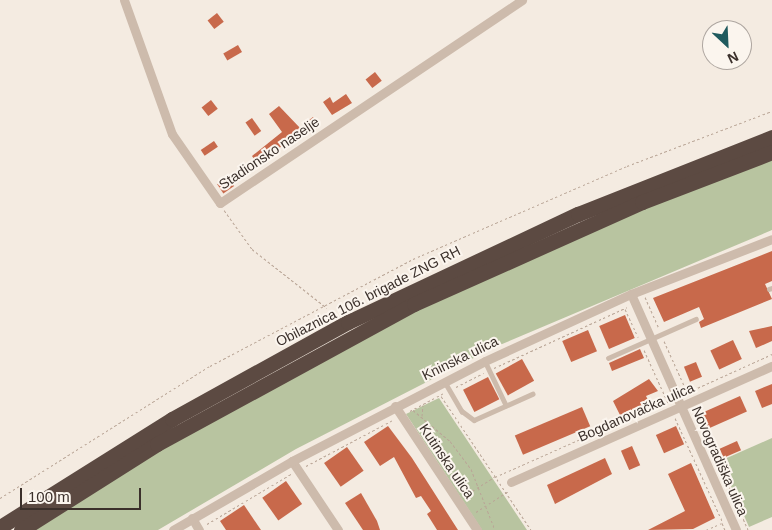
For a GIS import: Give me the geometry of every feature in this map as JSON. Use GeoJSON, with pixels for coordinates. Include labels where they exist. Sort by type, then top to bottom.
{"type":"FeatureCollection","features":[{"type":"Feature","properties":{"kind":"highway","name":"Obilaznica 106. brigade ZNG RH"},"geometry":{"type":"LineString","coordinates":[[0,527],[172,419],[348,322],[578,214],[772,137]]}},
{"type":"Feature","properties":{"kind":"highway","name":"Obilaznica 106. brigade ZNG RH"},"geometry":{"type":"LineString","coordinates":[[21,530],[157,444],[414,304],[642,202],[772,152]]}},
{"type":"Feature","properties":{"kind":"street","name":"Stadionsko naselje"},"geometry":{"type":"LineString","coordinates":[[124,0],[172,134],[220,203],[522,0]]}},
{"type":"Feature","properties":{"kind":"street","name":"Kninska ulica"},"geometry":{"type":"LineString","coordinates":[[174,530],[292,461],[485,361],[631,294],[772,239]]}},
{"type":"Feature","properties":{"kind":"street","name":"Novogradiška ulica"},"geometry":{"type":"LineString","coordinates":[[631,294],[734,529]]}},
{"type":"Feature","properties":{"kind":"street","name":"Bogdanovačka ulica"},"geometry":{"type":"LineString","coordinates":[[511,482],[772,366]]}},
{"type":"Feature","properties":{"kind":"street","name":"Kutinska ulica"},"geometry":{"type":"LineString","coordinates":[[395,406],[477,530]]}},
{"type":"Feature","properties":{"kind":"street"},"geometry":{"type":"LineString","coordinates":[[292,461],[338,530]]}},
{"type":"Feature","properties":{"kind":"street"},"geometry":{"type":"LineString","coordinates":[[192,518],[199,530]]}},
{"type":"Feature","properties":{"kind":"lane"},"geometry":{"type":"LineString","coordinates":[[608,358],[696,319]]}},
{"type":"Feature","properties":{"kind":"lane"},"geometry":{"type":"LineString","coordinates":[[485,361],[506,405]]}},
{"type":"Feature","properties":{"kind":"lane"},"geometry":{"type":"LineString","coordinates":[[445,381],[462,411],[474,420],[532,394]]}},
{"type":"Feature","properties":{"kind":"path"},"geometry":{"type":"LineString","coordinates":[[0,498],[210,366],[328,308],[413,259],[626,166],[772,111]]}},
{"type":"Feature","properties":{"kind":"path"},"geometry":{"type":"LineString","coordinates":[[220,203],[252,249],[328,308]]}},
{"type":"Feature","properties":{"kind":"path"},"geometry":{"type":"LineString","coordinates":[[199,530],[298,470],[440,395],[489,370],[635,304],[653,294]]}},
{"type":"Feature","properties":{"kind":"path"},"geometry":{"type":"LineString","coordinates":[[645,297],[748,530]]}},
{"type":"Feature","properties":{"kind":"path"},"geometry":{"type":"LineString","coordinates":[[457,500],[495,477],[772,354]]}},
{"type":"Feature","properties":{"kind":"path"},"geometry":{"type":"LineString","coordinates":[[440,395],[531,530]]}},
{"type":"Feature","properties":{"kind":"path"},"geometry":{"type":"LineString","coordinates":[[422,417],[423,404]]}},
{"type":"Feature","properties":{"kind":"path"},"geometry":{"type":"LineString","coordinates":[[412,410],[459,452],[480,486],[495,530]]}},
{"type":"Feature","properties":{"kind":"path"},"geometry":{"type":"LineString","coordinates":[[706,530],[722,523],[725,530]]}},
{"type":"Feature","properties":{"kind":"green space"},"geometry":{"type":"Polygon","coordinates":[[[772,156],[772,230],[495,347],[296,449],[158,530],[30,530],[123,470],[290,373],[519,259],[772,156]]]}},
{"type":"Feature","properties":{"kind":"green space"},"geometry":{"type":"Polygon","coordinates":[[[439,398],[527,530],[482,530],[406,414],[439,398]]]}},
{"type":"Feature","properties":{"kind":"green space"},"geometry":{"type":"Polygon","coordinates":[[[772,438],[772,517],[749,527],[720,461],[772,438]]]}},
{"type":"Feature","properties":{"kind":"building"},"geometry":{"type":"Polygon","coordinates":[[[217,13],[224,22],[214,29],[208,20],[217,13]]]}},
{"type":"Feature","properties":{"kind":"building"},"geometry":{"type":"Polygon","coordinates":[[[238,45],[242,52],[227,60],[223,54],[238,45]]]}},
{"type":"Feature","properties":{"kind":"building"},"geometry":{"type":"Polygon","coordinates":[[[375,72],[382,81],[372,88],[366,79],[375,72]]]}},
{"type":"Feature","properties":{"kind":"building"},"geometry":{"type":"Polygon","coordinates":[[[346,94],[352,103],[332,115],[323,102],[330,97],[333,103],[346,94]]]}},
{"type":"Feature","properties":{"kind":"building"},"geometry":{"type":"Polygon","coordinates":[[[211,100],[218,109],[208,116],[202,107],[211,100]]]}},
{"type":"Feature","properties":{"kind":"building"},"geometry":{"type":"Polygon","coordinates":[[[279,106],[301,129],[259,166],[252,156],[282,132],[269,114],[279,106]]]}},
{"type":"Feature","properties":{"kind":"building"},"geometry":{"type":"Polygon","coordinates":[[[313,117],[320,126],[310,134],[303,125],[313,117]]]}},
{"type":"Feature","properties":{"kind":"building"},"geometry":{"type":"Polygon","coordinates":[[[252,118],[261,131],[255,136],[245,123],[252,118]]]}},
{"type":"Feature","properties":{"kind":"building"},"geometry":{"type":"Polygon","coordinates":[[[214,141],[218,147],[205,156],[201,150],[214,141]]]}},
{"type":"Feature","properties":{"kind":"building"},"geometry":{"type":"Polygon","coordinates":[[[228,177],[234,186],[223,193],[217,184],[228,177]]]}},
{"type":"Feature","properties":{"kind":"building"},"geometry":{"type":"Polygon","coordinates":[[[772,251],[772,281],[765,284],[772,299],[701,328],[699,322],[704,319],[699,307],[664,322],[653,298],[772,251]]]}},
{"type":"Feature","properties":{"kind":"building"},"geometry":{"type":"Polygon","coordinates":[[[625,315],[635,338],[609,349],[599,326],[625,315]]]}},
{"type":"Feature","properties":{"kind":"building"},"geometry":{"type":"Polygon","coordinates":[[[772,326],[772,341],[756,348],[749,331],[772,326]]]}},
{"type":"Feature","properties":{"kind":"building"},"geometry":{"type":"Polygon","coordinates":[[[588,330],[597,351],[571,362],[562,341],[588,330]]]}},
{"type":"Feature","properties":{"kind":"building"},"geometry":{"type":"Polygon","coordinates":[[[733,340],[742,359],[719,370],[710,351],[733,340]]]}},
{"type":"Feature","properties":{"kind":"building"},"geometry":{"type":"Polygon","coordinates":[[[640,349],[644,358],[612,371],[609,363],[640,349]]]}},
{"type":"Feature","properties":{"kind":"building"},"geometry":{"type":"Polygon","coordinates":[[[522,359],[534,381],[508,395],[496,374],[522,359]]]}},
{"type":"Feature","properties":{"kind":"building"},"geometry":{"type":"Polygon","coordinates":[[[696,362],[702,377],[690,382],[684,367],[696,362]]]}},
{"type":"Feature","properties":{"kind":"building"},"geometry":{"type":"Polygon","coordinates":[[[488,377],[499,399],[474,412],[463,390],[488,377]]]}},
{"type":"Feature","properties":{"kind":"building"},"geometry":{"type":"Polygon","coordinates":[[[649,379],[658,391],[646,396],[649,402],[620,415],[613,401],[649,379]]]}},
{"type":"Feature","properties":{"kind":"building"},"geometry":{"type":"Polygon","coordinates":[[[772,384],[772,404],[762,408],[755,391],[772,384]]]}},
{"type":"Feature","properties":{"kind":"building"},"geometry":{"type":"Polygon","coordinates":[[[740,396],[747,412],[709,429],[702,413],[740,396]]]}},
{"type":"Feature","properties":{"kind":"building"},"geometry":{"type":"Polygon","coordinates":[[[582,407],[590,426],[523,455],[515,436],[582,407]]]}},
{"type":"Feature","properties":{"kind":"building"},"geometry":{"type":"Polygon","coordinates":[[[388,426],[412,458],[458,530],[437,530],[427,514],[431,511],[421,496],[416,498],[394,457],[380,466],[364,442],[388,426]]]}},
{"type":"Feature","properties":{"kind":"building"},"geometry":{"type":"Polygon","coordinates":[[[676,426],[684,444],[664,453],[656,435],[676,426]]]}},
{"type":"Feature","properties":{"kind":"building"},"geometry":{"type":"Polygon","coordinates":[[[737,441],[741,450],[724,458],[720,449],[737,441]]]}},
{"type":"Feature","properties":{"kind":"building"},"geometry":{"type":"Polygon","coordinates":[[[632,446],[640,465],[629,470],[621,451],[632,446]]]}},
{"type":"Feature","properties":{"kind":"building"},"geometry":{"type":"Polygon","coordinates":[[[347,447],[364,471],[341,487],[324,463],[347,447]]]}},
{"type":"Feature","properties":{"kind":"building"},"geometry":{"type":"Polygon","coordinates":[[[605,458],[612,474],[555,504],[547,485],[605,458]]]}},
{"type":"Feature","properties":{"kind":"building"},"geometry":{"type":"Polygon","coordinates":[[[691,463],[715,518],[693,529],[648,530],[685,511],[668,474],[691,463]]]}},
{"type":"Feature","properties":{"kind":"building"},"geometry":{"type":"Polygon","coordinates":[[[286,481],[302,504],[278,521],[262,498],[286,481]]]}},
{"type":"Feature","properties":{"kind":"building"},"geometry":{"type":"Polygon","coordinates":[[[361,493],[380,530],[363,530],[345,503],[361,493]]]}},
{"type":"Feature","properties":{"kind":"building"},"geometry":{"type":"Polygon","coordinates":[[[244,505],[261,530],[226,530],[220,521],[244,505]]]}}]}
